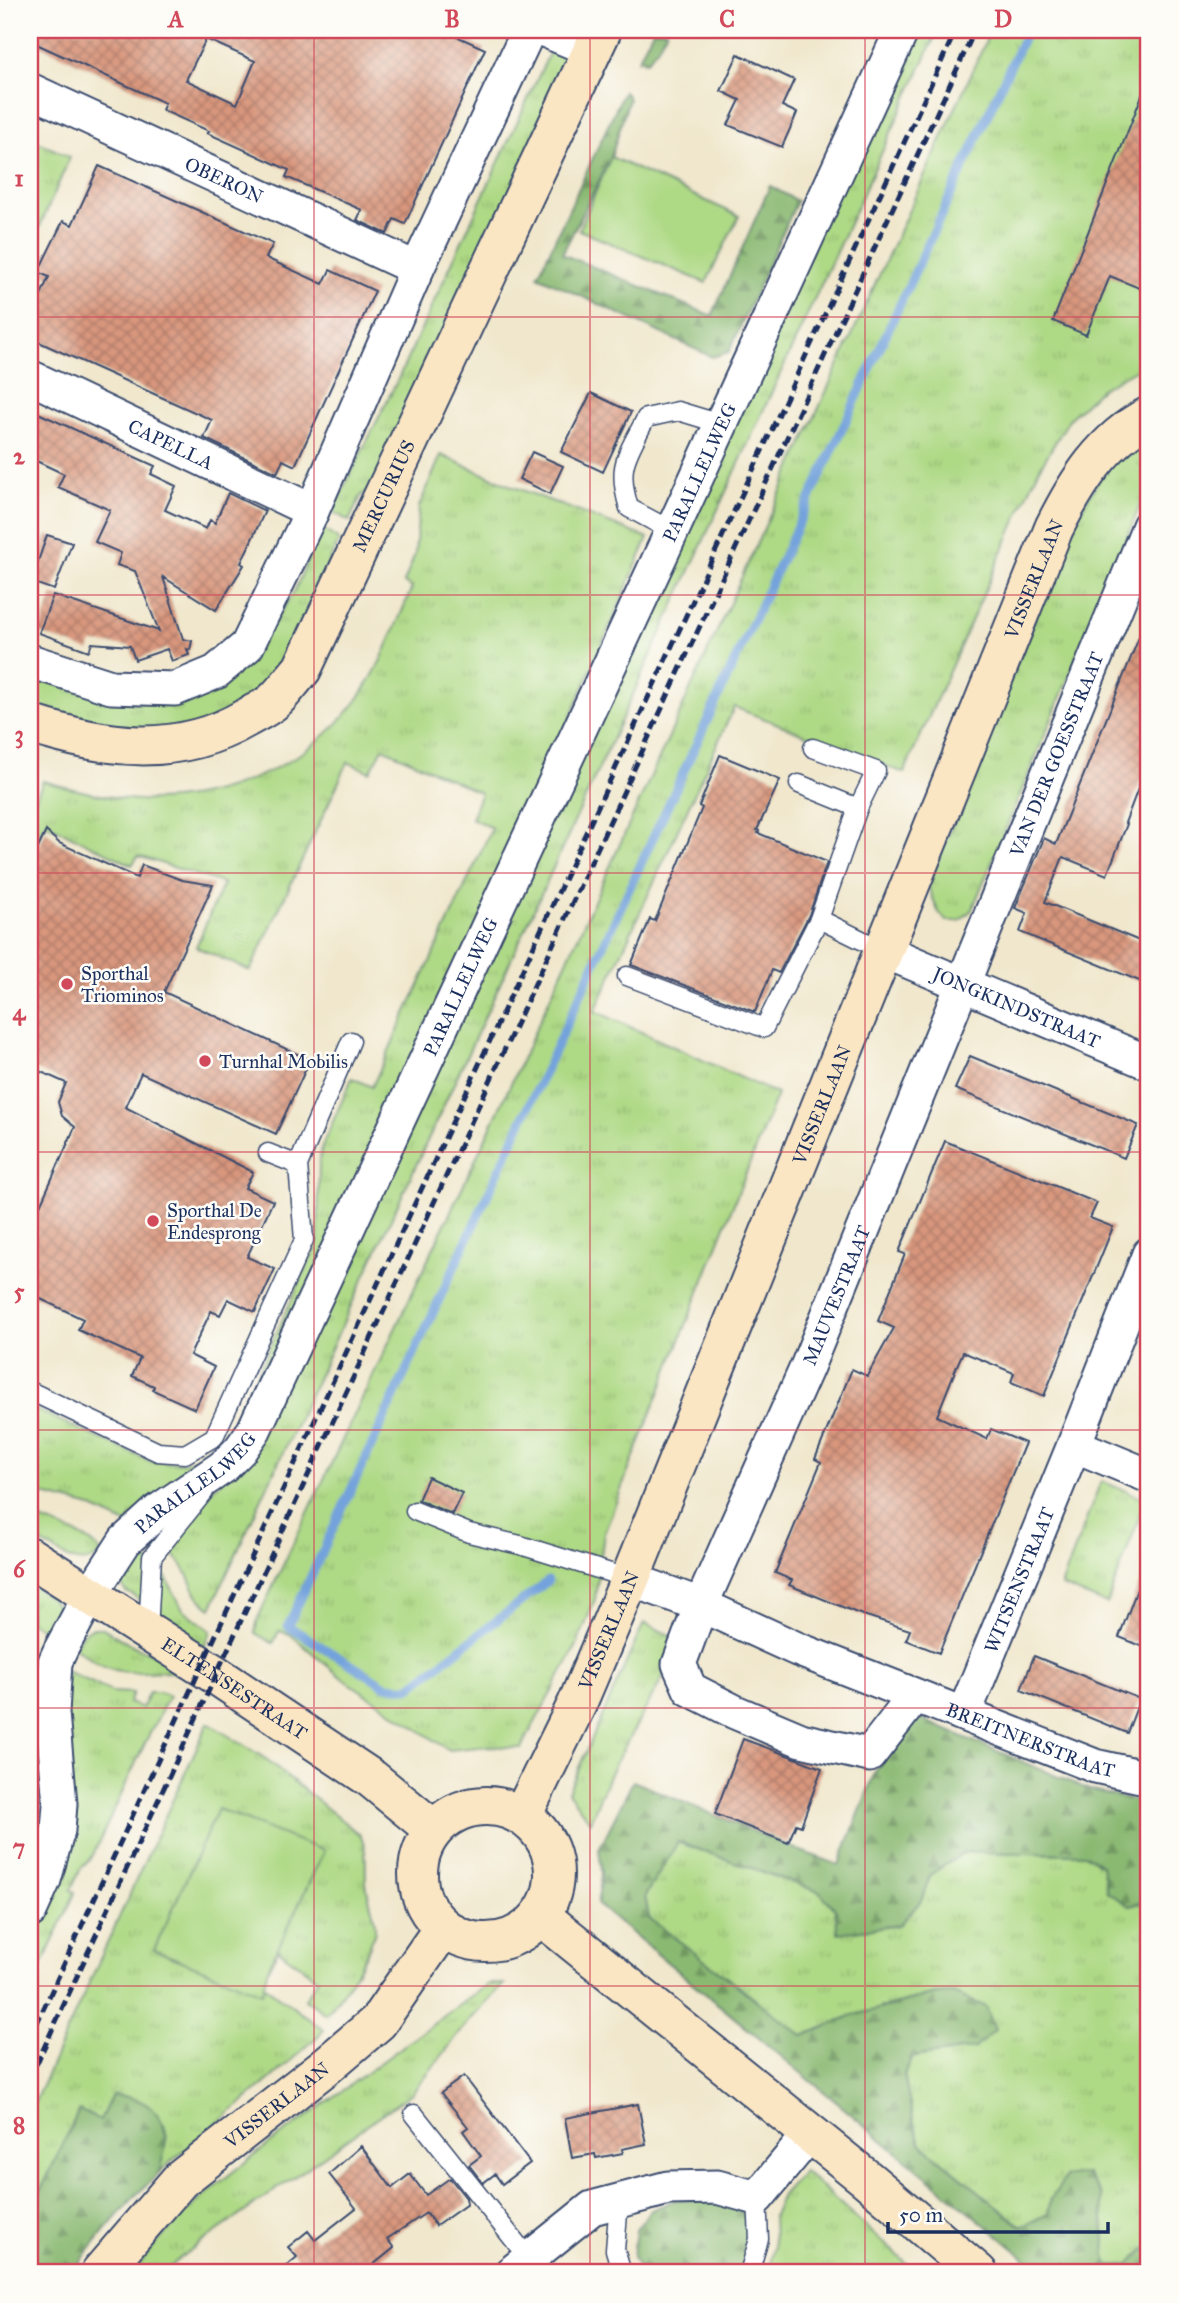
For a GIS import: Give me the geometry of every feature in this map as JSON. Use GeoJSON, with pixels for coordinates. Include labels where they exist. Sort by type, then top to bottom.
{"type":"FeatureCollection","features":[{"type":"Feature","properties":{"kind":"street"},"geometry":{"type":"LineString","coordinates":[[30,661],[111,687],[175,689],[216,672],[247,646],[312,511],[417,269],[529,30]]}},
{"type":"Feature","properties":{"kind":"street"},"geometry":{"type":"LineString","coordinates":[[544,30],[597,40]]}},
{"type":"Feature","properties":{"kind":"street","name":"PARALLELWEG"},"geometry":{"type":"LineString","coordinates":[[30,1910],[44,1881],[58,1829],[60,1791],[52,1713],[55,1662],[90,1595],[125,1541],[158,1511],[223,1467],[240,1450],[254,1430],[902,30]]}},
{"type":"Feature","properties":{"kind":"street","name":"MERCURIUS"},"geometry":{"type":"LineString","coordinates":[[30,723],[64,735],[130,747],[184,743],[231,727],[272,703],[302,669],[597,40]]}},
{"type":"Feature","properties":{"kind":"street","name":"OBERON"},"geometry":{"type":"LineString","coordinates":[[30,90],[417,269]]}},
{"type":"Feature","properties":{"kind":"street","name":"CAPELLA"},"geometry":{"type":"LineString","coordinates":[[30,377],[312,511]]}},
{"type":"Feature","properties":{"kind":"street","name":"VISSERLAAN"},"geometry":{"type":"LineString","coordinates":[[522,1816],[577,1704],[629,1579],[1064,508],[1074,487],[1102,452],[1121,433],[1149,416]]}},
{"type":"Feature","properties":{"kind":"street","name":"VAN DER GOESSTRAAT"},"geometry":{"type":"LineString","coordinates":[[961,983],[1149,526]]}},
{"type":"Feature","properties":{"kind":"street","name":"JONGKINDSTRAAT"},"geometry":{"type":"LineString","coordinates":[[884,951],[1149,1063]]}},
{"type":"Feature","properties":{"kind":"street","name":"MAUVESTRAAT"},"geometry":{"type":"LineString","coordinates":[[701,1605],[807,1367],[961,983]]}},
{"type":"Feature","properties":{"kind":"street","name":"WITSENSTRAAT"},"geometry":{"type":"LineString","coordinates":[[964,1713],[1149,1254]]}},
{"type":"Feature","properties":{"kind":"street"},"geometry":{"type":"LineString","coordinates":[[1074,1445],[1149,1476]]}},
{"type":"Feature","properties":{"kind":"street","name":"ELTENSESTRAAT"},"geometry":{"type":"LineString","coordinates":[[30,1557],[372,1779],[433,1829]]}},
{"type":"Feature","properties":{"kind":"street","name":"BREITNERSTRAAT"},"geometry":{"type":"LineString","coordinates":[[629,1579],[701,1605],[797,1649],[1095,1766],[1149,1778]]}},
{"type":"Feature","properties":{"kind":"street"},"geometry":{"type":"LineString","coordinates":[[701,1605],[679,1664],[690,1689],[735,1712],[801,1740],[869,1755],[915,1696]]}},
{"type":"Feature","properties":{"kind":"street"},"geometry":{"type":"LineString","coordinates":[[480,1805],[506,1807],[522,1816],[530,1820],[546,1840],[555,1866],[553,1892],[541,1916],[520,1934],[494,1942],[467,1940],[443,1928],[425,1907],[417,1880],[420,1853],[433,1829],[454,1812],[480,1805]]}},
{"type":"Feature","properties":{"kind":"street"},"geometry":{"type":"LineString","coordinates":[[541,1916],[978,2273]]}},
{"type":"Feature","properties":{"kind":"street","name":"VISSERLAAN"},"geometry":{"type":"LineString","coordinates":[[100,2273],[180,2180],[378,2022],[443,1928]]}},
{"type":"Feature","properties":{"kind":"street"},"geometry":{"type":"LineString","coordinates":[[520,2266],[592,2208],[668,2188],[717,2187],[757,2198],[810,2134]]}},
{"type":"Feature","properties":{"kind":"lane"},"geometry":{"type":"LineString","coordinates":[[672,531],[629,508],[622,485],[625,458],[646,418],[678,411],[721,424]]}},
{"type":"Feature","properties":{"kind":"lane"},"geometry":{"type":"LineString","coordinates":[[627,976],[764,1028],[819,919],[858,808],[876,771],[813,748]]}},
{"type":"Feature","properties":{"kind":"lane"},"geometry":{"type":"LineString","coordinates":[[799,784],[858,808]]}},
{"type":"Feature","properties":{"kind":"lane"},"geometry":{"type":"LineString","coordinates":[[819,919],[884,951]]}},
{"type":"Feature","properties":{"kind":"lane"},"geometry":{"type":"LineString","coordinates":[[30,1391],[158,1452],[185,1454],[214,1437],[304,1240],[298,1165],[351,1041]]}},
{"type":"Feature","properties":{"kind":"lane"},"geometry":{"type":"LineString","coordinates":[[268,1153],[298,1165]]}},
{"type":"Feature","properties":{"kind":"lane"},"geometry":{"type":"LineString","coordinates":[[148,1633],[152,1557],[223,1467]]}},
{"type":"Feature","properties":{"kind":"lane"},"geometry":{"type":"LineString","coordinates":[[415,1511],[469,1533],[520,1545],[629,1579]]}},
{"type":"Feature","properties":{"kind":"lane"},"geometry":{"type":"LineString","coordinates":[[414,2114],[520,2266]]}},
{"type":"Feature","properties":{"kind":"lane"},"geometry":{"type":"LineString","coordinates":[[749,2273],[759,2239],[757,2198]]}},
{"type":"Feature","properties":{"kind":"lane"},"geometry":{"type":"LineString","coordinates":[[619,2201],[615,2250],[622,2273]]}},
{"type":"Feature","properties":{"kind":"green space"},"geometry":{"type":"Polygon","coordinates":[[[653,30],[667,30],[647,61],[638,60],[653,30]]]}},
{"type":"Feature","properties":{"kind":"green space"},"geometry":{"type":"Polygon","coordinates":[[[912,30],[938,30],[211,1608],[195,1592],[176,1557],[148,1536],[220,1483],[912,30]]]}},
{"type":"Feature","properties":{"kind":"green space"},"geometry":{"type":"Polygon","coordinates":[[[991,30],[1149,30],[1149,362],[1101,389],[1070,418],[1038,471],[904,773],[734,707],[595,1011],[777,1094],[604,1533],[595,1599],[577,1645],[521,1748],[488,1746],[449,1750],[342,1678],[290,1634],[279,1631],[273,1643],[255,1633],[258,1618],[498,1112],[991,30]]]}},
{"type":"Feature","properties":{"kind":"green space"},"geometry":{"type":"Polygon","coordinates":[[[553,45],[576,55],[377,483],[361,496],[349,521],[332,511],[399,377],[553,45]]]}},
{"type":"Feature","properties":{"kind":"green space"},"geometry":{"type":"Polygon","coordinates":[[[624,91],[629,99],[611,157],[562,254],[712,316],[770,186],[797,201],[729,352],[712,357],[538,276],[624,91]]]}},
{"type":"Feature","properties":{"kind":"green space"},"geometry":{"type":"Polygon","coordinates":[[[30,138],[70,157],[30,249],[30,138]]]}},
{"type":"Feature","properties":{"kind":"green space"},"geometry":{"type":"Polygon","coordinates":[[[611,157],[739,216],[706,283],[579,230],[611,157]]]}},
{"type":"Feature","properties":{"kind":"green space"},"geometry":{"type":"Polygon","coordinates":[[[1149,431],[1149,484],[972,910],[959,921],[946,921],[938,911],[928,886],[1072,525],[1110,461],[1149,431]]]}},
{"type":"Feature","properties":{"kind":"green space"},"geometry":{"type":"Polygon","coordinates":[[[441,455],[509,485],[648,538],[533,804],[244,1432],[127,1524],[88,1506],[36,1493],[30,1490],[30,1407],[147,1460],[161,1462],[195,1460],[214,1449],[232,1429],[318,1242],[319,1163],[322,1146],[352,1078],[372,1087],[492,828],[471,818],[481,793],[383,748],[370,772],[348,762],[250,971],[196,947],[223,883],[138,856],[132,865],[45,823],[30,854],[30,812],[43,781],[90,793],[138,800],[199,795],[258,777],[312,746],[335,726],[355,703],[387,647],[412,588],[404,583],[415,554],[419,507],[441,455]]]}},
{"type":"Feature","properties":{"kind":"green space"},"geometry":{"type":"Polygon","coordinates":[[[321,528],[339,540],[323,574],[315,621],[277,682],[208,725],[129,734],[30,708],[30,671],[139,703],[274,623],[295,590],[321,528]]]}},
{"type":"Feature","properties":{"kind":"green space"},"geometry":{"type":"Polygon","coordinates":[[[1101,1481],[1146,1499],[1107,1604],[1061,1586],[1101,1481]]]}},
{"type":"Feature","properties":{"kind":"green space"},"geometry":{"type":"Polygon","coordinates":[[[30,1516],[80,1535],[101,1553],[84,1561],[66,1557],[30,1537],[30,1516]]]}},
{"type":"Feature","properties":{"kind":"green space"},"geometry":{"type":"Polygon","coordinates":[[[136,1554],[163,1572],[183,1609],[211,1631],[204,1647],[126,1592],[117,1576],[136,1554]]]}},
{"type":"Feature","properties":{"kind":"green space"},"geometry":{"type":"Polygon","coordinates":[[[30,1584],[57,1605],[60,1615],[51,1634],[30,1622],[30,1584]]]}},
{"type":"Feature","properties":{"kind":"green space"},"geometry":{"type":"Polygon","coordinates":[[[644,1623],[678,1639],[667,1670],[611,1771],[590,1822],[568,1792],[644,1623]]]}},
{"type":"Feature","properties":{"kind":"green space"},"geometry":{"type":"Polygon","coordinates":[[[92,1628],[103,1628],[129,1644],[179,1665],[176,1673],[122,1671],[100,1664],[74,1647],[84,1632],[92,1628]]]}},
{"type":"Feature","properties":{"kind":"green space"},"geometry":{"type":"Polygon","coordinates":[[[66,1671],[112,1692],[133,1693],[129,1703],[142,1708],[149,1692],[160,1692],[169,1696],[93,1855],[81,1868],[71,1890],[75,1893],[30,1991],[30,1937],[50,1892],[66,1671]]]}},
{"type":"Feature","properties":{"kind":"green space"},"geometry":{"type":"Polygon","coordinates":[[[911,1715],[1092,1791],[1149,1804],[1149,1901],[1129,1906],[1107,1892],[1102,1866],[1085,1854],[965,1852],[931,1874],[921,1901],[899,1925],[838,1933],[835,1909],[820,1892],[678,1842],[645,1896],[649,1918],[803,2036],[851,2016],[936,1994],[953,1993],[986,2007],[995,2030],[975,2048],[913,2057],[904,2074],[920,2143],[1022,2227],[1048,2214],[1051,2199],[1066,2176],[1087,2174],[1101,2195],[1107,2265],[1129,2265],[1149,2246],[1149,2273],[1043,2273],[597,1904],[602,1875],[599,1849],[633,1781],[839,1865],[876,1770],[895,1745],[911,1715]]]}},
{"type":"Feature","properties":{"kind":"green space"},"geometry":{"type":"Polygon","coordinates":[[[208,1723],[266,1759],[360,1835],[365,1852],[367,1888],[375,1925],[370,1946],[348,1984],[326,2014],[305,1999],[318,1979],[278,1950],[267,1971],[255,1979],[324,2030],[158,2173],[167,2137],[164,2124],[100,2120],[79,2111],[30,2213],[30,2112],[208,1723]]]}},
{"type":"Feature","properties":{"kind":"green space"},"geometry":{"type":"Polygon","coordinates":[[[218,1809],[324,1851],[267,1971],[262,1993],[154,1950],[218,1809]]]}},
{"type":"Feature","properties":{"kind":"green space"},"geometry":{"type":"Polygon","coordinates":[[[677,1842],[820,1892],[835,1909],[838,1933],[899,1925],[921,1901],[931,1874],[965,1852],[1085,1854],[1102,1866],[1129,1906],[1149,1901],[1149,2246],[1129,2265],[1107,2265],[1101,2195],[1087,2174],[1051,2199],[1048,2214],[1022,2227],[920,2143],[904,2074],[913,2057],[975,2048],[936,1994],[851,2016],[803,2037],[649,1918],[645,1896],[677,1842]]]}},
{"type":"Feature","properties":{"kind":"green space"},"geometry":{"type":"Polygon","coordinates":[[[488,1984],[504,1984],[472,2018],[412,2093],[181,2257],[165,2273],[133,2273],[173,2225],[220,2182],[488,1984]]]}},
{"type":"Feature","properties":{"kind":"green space"},"geometry":{"type":"Polygon","coordinates":[[[112,2095],[136,2099],[154,2110],[160,2118],[165,2139],[158,2174],[118,2215],[73,2273],[30,2273],[30,2213],[79,2110],[100,2120],[112,2095]]]}},
{"type":"Feature","properties":{"kind":"green space"},"geometry":{"type":"Polygon","coordinates":[[[804,2171],[917,2273],[768,2273],[774,2247],[773,2216],[782,2195],[804,2171]]]}},
{"type":"Feature","properties":{"kind":"green space"},"geometry":{"type":"Polygon","coordinates":[[[711,2199],[743,2207],[751,2231],[751,2253],[738,2273],[641,2273],[633,2258],[636,2230],[651,2210],[675,2200],[711,2199]]]}},
{"type":"Feature","properties":{"kind":"building"},"geometry":{"type":"Polygon","coordinates":[[[30,30],[443,30],[485,49],[405,224],[394,219],[387,234],[357,220],[362,210],[286,177],[289,170],[162,110],[165,103],[30,41],[30,30]],[[206,39],[186,80],[237,104],[255,61],[206,39]]]}},
{"type":"Feature","properties":{"kind":"building"},"geometry":{"type":"Polygon","coordinates":[[[738,54],[794,80],[782,106],[797,113],[782,147],[728,125],[740,100],[721,91],[738,54]]]}},
{"type":"Feature","properties":{"kind":"building"},"geometry":{"type":"Polygon","coordinates":[[[1148,80],[1149,292],[1110,276],[1086,335],[1053,321],[1148,80]]]}},
{"type":"Feature","properties":{"kind":"building"},"geometry":{"type":"Polygon","coordinates":[[[99,166],[273,244],[266,258],[323,284],[330,270],[375,291],[295,466],[283,460],[277,473],[204,438],[212,420],[30,338],[30,319],[49,277],[38,272],[63,221],[72,225],[99,166]]]}},
{"type":"Feature","properties":{"kind":"building"},"geometry":{"type":"Polygon","coordinates":[[[591,393],[631,412],[603,472],[561,452],[591,393]]]}},
{"type":"Feature","properties":{"kind":"building"},"geometry":{"type":"Polygon","coordinates":[[[36,412],[155,466],[151,474],[176,486],[165,510],[206,529],[210,520],[215,523],[228,493],[265,511],[241,563],[244,565],[216,610],[163,577],[183,639],[192,641],[190,650],[187,649],[189,655],[172,661],[167,649],[135,660],[130,646],[92,643],[89,651],[39,633],[53,595],[159,631],[135,571],[117,565],[121,553],[95,542],[110,510],[58,487],[64,474],[30,458],[30,426],[36,412]]]}},
{"type":"Feature","properties":{"kind":"building"},"geometry":{"type":"Polygon","coordinates":[[[532,452],[563,466],[550,494],[519,479],[532,452]]]}},
{"type":"Feature","properties":{"kind":"building"},"geometry":{"type":"Polygon","coordinates":[[[47,535],[72,543],[54,590],[31,582],[47,535]]]}},
{"type":"Feature","properties":{"kind":"building"},"geometry":{"type":"Polygon","coordinates":[[[1148,615],[1149,781],[1142,778],[1107,875],[1063,857],[1045,902],[1149,945],[1149,985],[1020,932],[1027,913],[1015,908],[1044,838],[1056,844],[1148,615]]]}},
{"type":"Feature","properties":{"kind":"building"},"geometry":{"type":"Polygon","coordinates":[[[720,755],[780,780],[758,833],[827,862],[809,915],[779,973],[772,970],[755,1012],[631,965],[650,919],[655,921],[702,808],[699,806],[720,755]]]}},
{"type":"Feature","properties":{"kind":"building"},"geometry":{"type":"Polygon","coordinates":[[[46,831],[59,843],[137,878],[142,865],[182,880],[213,885],[164,992],[310,1060],[276,1134],[141,1073],[125,1107],[253,1172],[245,1188],[273,1201],[247,1257],[275,1269],[255,1312],[228,1299],[220,1315],[211,1311],[190,1355],[214,1367],[195,1409],[153,1390],[154,1386],[132,1376],[140,1358],[78,1330],[83,1319],[30,1294],[30,1228],[75,1127],[62,1116],[58,1102],[66,1083],[30,1067],[30,865],[46,831]]]}},
{"type":"Feature","properties":{"kind":"building"},"geometry":{"type":"Polygon","coordinates":[[[970,1056],[1138,1125],[1124,1158],[955,1089],[970,1056]]]}},
{"type":"Feature","properties":{"kind":"building"},"geometry":{"type":"Polygon","coordinates":[[[945,1141],[1097,1203],[1090,1218],[1113,1227],[1044,1396],[1011,1382],[1014,1373],[963,1352],[959,1361],[937,1416],[987,1439],[991,1429],[1025,1443],[939,1653],[906,1640],[910,1630],[857,1613],[789,1585],[792,1580],[775,1573],[821,1462],[815,1459],[852,1369],[867,1376],[894,1328],[878,1321],[905,1254],[899,1252],[945,1141]]]}},
{"type":"Feature","properties":{"kind":"building"},"geometry":{"type":"Polygon","coordinates":[[[428,1477],[462,1493],[452,1514],[418,1500],[428,1477]]]}},
{"type":"Feature","properties":{"kind":"building"},"geometry":{"type":"Polygon","coordinates":[[[1149,1563],[1149,1649],[1119,1637],[1149,1563]]]}},
{"type":"Feature","properties":{"kind":"building"},"geometry":{"type":"Polygon","coordinates":[[[1034,1656],[1140,1699],[1127,1733],[1021,1690],[1034,1656]]]}},
{"type":"Feature","properties":{"kind":"building"},"geometry":{"type":"Polygon","coordinates":[[[743,1739],[822,1768],[801,1826],[796,1824],[788,1843],[715,1814],[743,1739]]]}},
{"type":"Feature","properties":{"kind":"building"},"geometry":{"type":"Polygon","coordinates":[[[464,2076],[530,2163],[502,2184],[495,2174],[483,2183],[469,2165],[481,2156],[463,2131],[468,2127],[441,2093],[464,2076]]]}},
{"type":"Feature","properties":{"kind":"building"},"geometry":{"type":"Polygon","coordinates":[[[638,2104],[646,2144],[622,2149],[623,2153],[596,2158],[595,2154],[572,2158],[565,2118],[638,2104]]]}},
{"type":"Feature","properties":{"kind":"building"},"geometry":{"type":"Polygon","coordinates":[[[361,2146],[392,2188],[410,2174],[426,2195],[450,2178],[466,2198],[467,2204],[436,2226],[426,2213],[387,2239],[394,2248],[363,2273],[278,2273],[297,2257],[288,2247],[308,2231],[315,2240],[356,2208],[329,2174],[361,2146]]]}},
{"type":"Feature","properties":{"kind":"waterway"},"geometry":{"type":"LineString","coordinates":[[548,1581],[409,1688],[386,1686],[288,1626],[1027,30]]}},
{"type":"Feature","properties":{"kind":"railway"},"geometry":{"type":"LineString","coordinates":[[30,2038],[956,30]]}},
{"type":"Feature","properties":{"kind":"railway"},"geometry":{"type":"LineString","coordinates":[[30,2078],[975,30]]}},
{"type":"Feature","properties":{"kind":"place","name":"Sporthal Triominos"},"geometry":{"type":"Point","coordinates":[67,984]}},
{"type":"Feature","properties":{"kind":"place","name":"Turnhal Mobilis"},"geometry":{"type":"Point","coordinates":[205,1061]}},
{"type":"Feature","properties":{"kind":"place","name":"Sporthal De Endesprong"},"geometry":{"type":"Point","coordinates":[153,1221]}}]}
